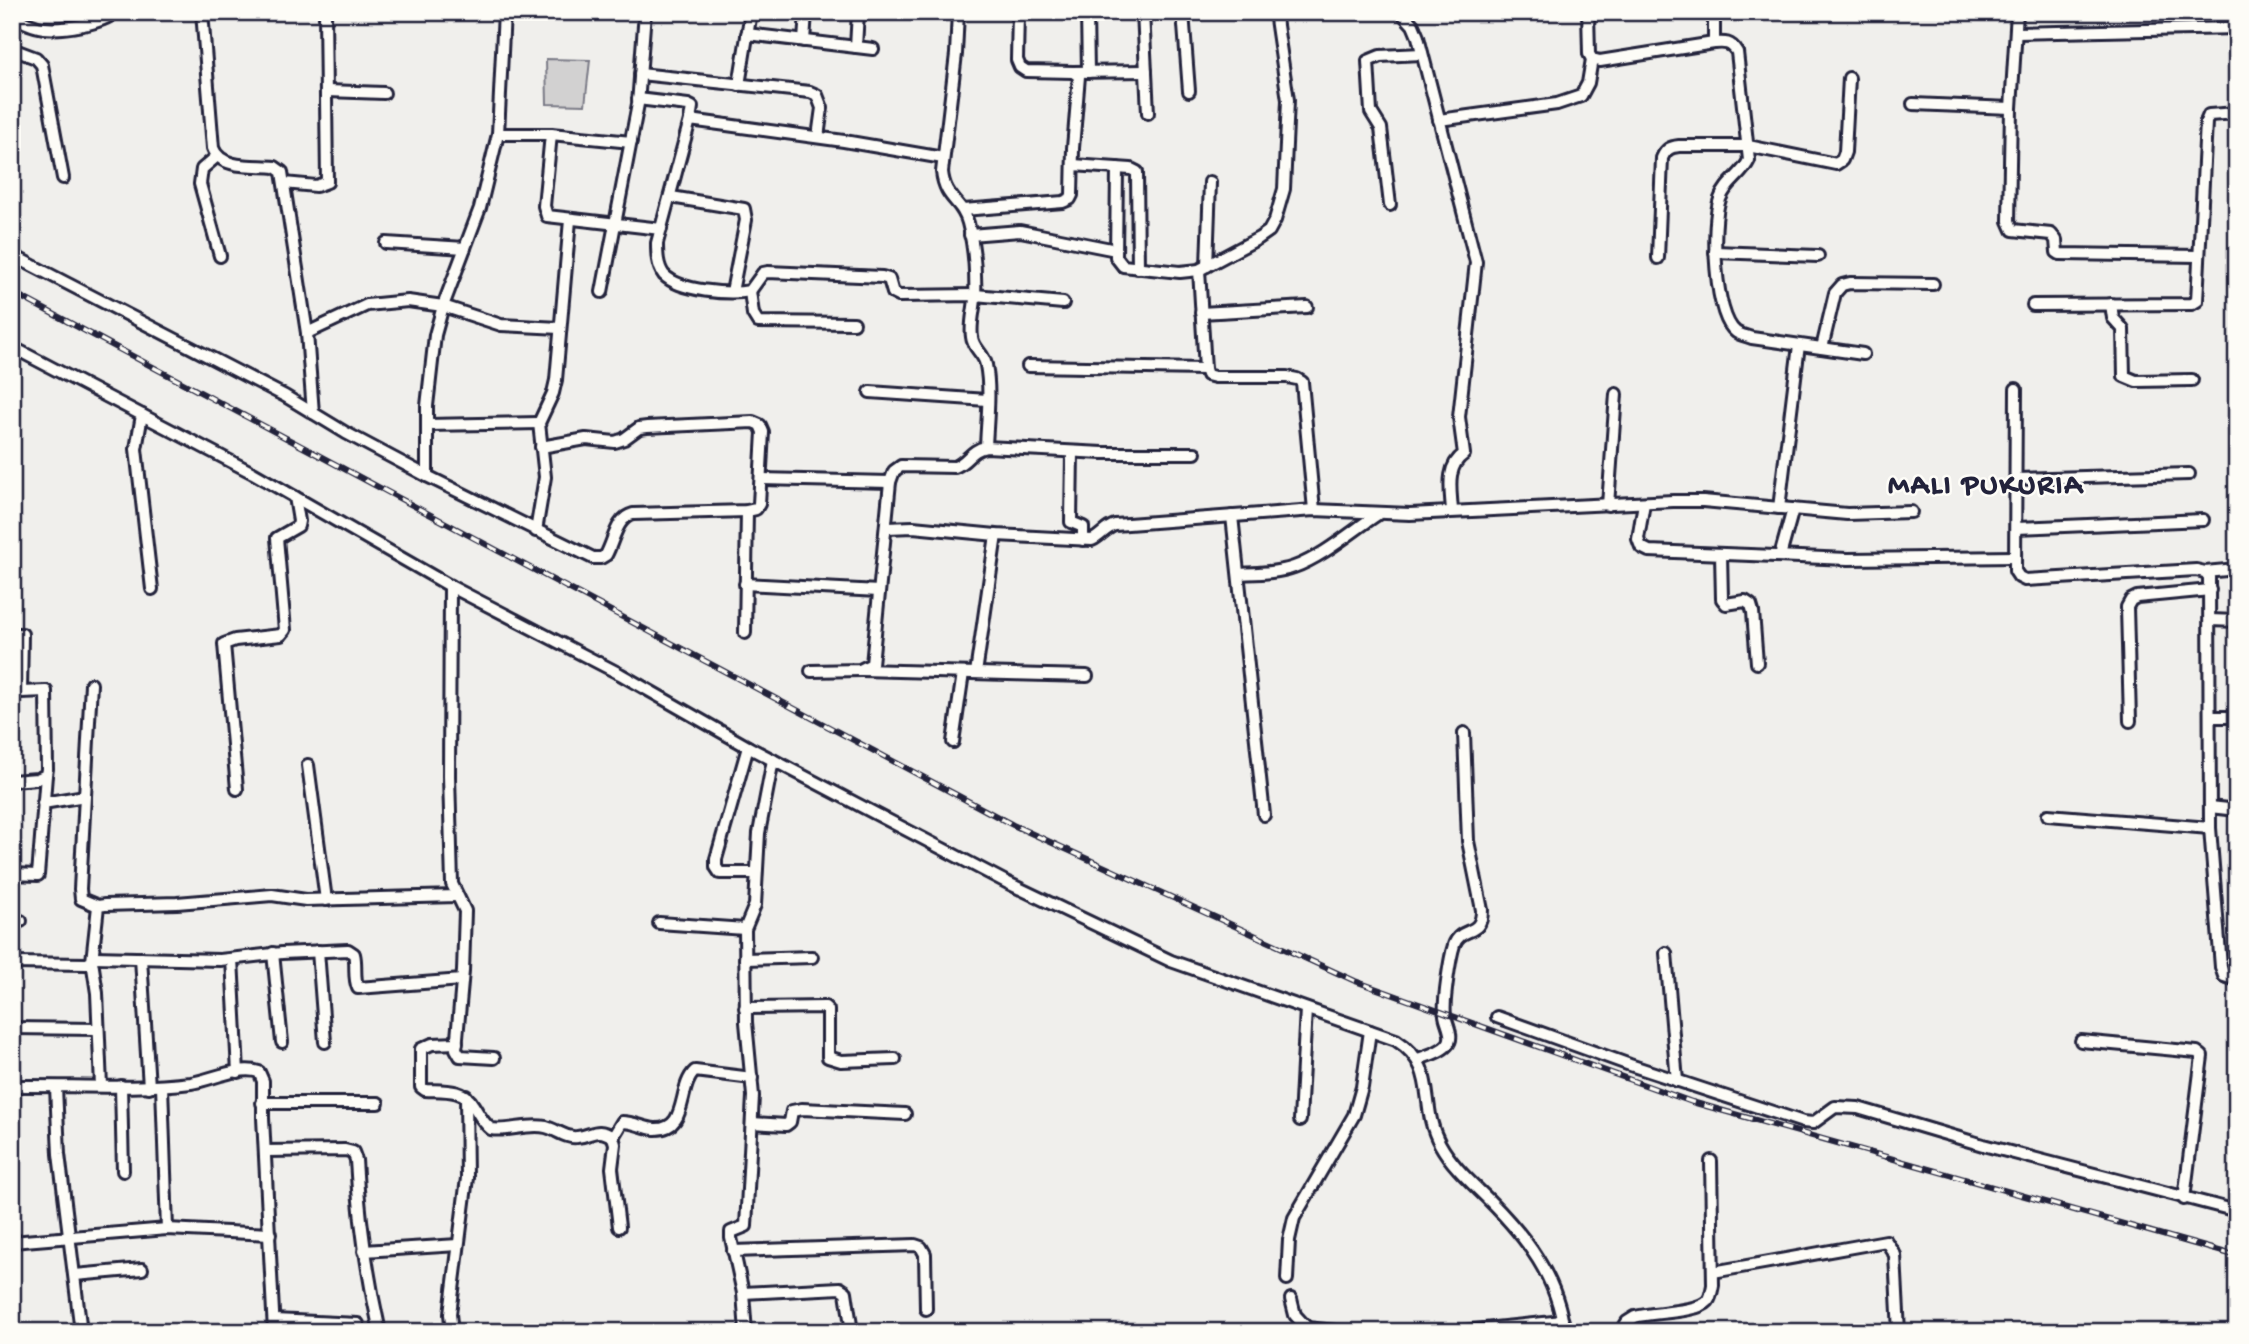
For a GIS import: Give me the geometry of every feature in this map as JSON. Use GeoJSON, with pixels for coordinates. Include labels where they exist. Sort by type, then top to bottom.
{"type":"FeatureCollection","features":[{"type":"Feature","properties":{"kind":"street"},"geometry":{"type":"LineString","coordinates":[[12,16],[29,25],[44,28],[88,24],[115,12]]}},
{"type":"Feature","properties":{"kind":"street"},"geometry":{"type":"LineString","coordinates":[[202,12],[213,148],[216,157],[224,163],[275,167],[282,172],[307,333],[313,413]]}},
{"type":"Feature","properties":{"kind":"street"},"geometry":{"type":"LineString","coordinates":[[285,184],[316,186],[327,182],[325,12]]}},
{"type":"Feature","properties":{"kind":"street"},"geometry":{"type":"LineString","coordinates":[[427,475],[427,406],[435,335],[443,306],[480,208],[498,134],[504,12]]}},
{"type":"Feature","properties":{"kind":"street"},"geometry":{"type":"LineString","coordinates":[[602,292],[638,99],[645,12]]}},
{"type":"Feature","properties":{"kind":"street"},"geometry":{"type":"LineString","coordinates":[[739,85],[751,12]]}},
{"type":"Feature","properties":{"kind":"street"},"geometry":{"type":"LineString","coordinates":[[804,41],[806,12]]}},
{"type":"Feature","properties":{"kind":"street"},"geometry":{"type":"LineString","coordinates":[[856,47],[858,12]]}},
{"type":"Feature","properties":{"kind":"street"},"geometry":{"type":"LineString","coordinates":[[958,12],[956,54],[943,158],[943,184],[948,195],[963,210],[970,234],[975,295],[971,334],[972,342],[986,363],[986,447]]}},
{"type":"Feature","properties":{"kind":"street"},"geometry":{"type":"LineString","coordinates":[[1018,12],[1017,60],[1020,67],[1026,71],[1146,71]]}},
{"type":"Feature","properties":{"kind":"street"},"geometry":{"type":"LineString","coordinates":[[1087,12],[1087,72]]}},
{"type":"Feature","properties":{"kind":"street"},"geometry":{"type":"LineString","coordinates":[[1143,12],[1148,113]]}},
{"type":"Feature","properties":{"kind":"street"},"geometry":{"type":"LineString","coordinates":[[1183,12],[1189,92]]}},
{"type":"Feature","properties":{"kind":"street"},"geometry":{"type":"LineString","coordinates":[[1117,168],[1116,250],[1118,263],[1123,266],[1180,272],[1203,268],[1269,231],[1281,207],[1284,189],[1288,100],[1275,12]]}},
{"type":"Feature","properties":{"kind":"street"},"geometry":{"type":"LineString","coordinates":[[1401,12],[1413,25],[1422,54],[1476,262],[1459,416],[1464,454],[1456,460],[1452,468],[1452,511]]}},
{"type":"Feature","properties":{"kind":"street"},"geometry":{"type":"LineString","coordinates":[[1439,120],[1557,104],[1581,96],[1588,83],[1592,59],[1589,54],[1588,12]]}},
{"type":"Feature","properties":{"kind":"street"},"geometry":{"type":"LineString","coordinates":[[1714,12],[1714,43]]}},
{"type":"Feature","properties":{"kind":"street"},"geometry":{"type":"LineString","coordinates":[[2017,12],[2011,108],[2009,221],[2013,230],[2051,234],[2056,240],[2057,253],[2060,254],[2199,256]]}},
{"type":"Feature","properties":{"kind":"street"},"geometry":{"type":"LineString","coordinates":[[2230,12],[2237,19]]}},
{"type":"Feature","properties":{"kind":"street"},"geometry":{"type":"LineString","coordinates":[[2016,33],[2237,28]]}},
{"type":"Feature","properties":{"kind":"street"},"geometry":{"type":"LineString","coordinates":[[747,34],[873,49]]}},
{"type":"Feature","properties":{"kind":"street"},"geometry":{"type":"LineString","coordinates":[[1592,59],[1600,61],[1714,43],[1725,42],[1733,45],[1737,52],[1749,160],[1744,171],[1728,184],[1716,214],[1715,252],[1729,323],[1737,333],[1752,338],[1863,354]]}},
{"type":"Feature","properties":{"kind":"street"},"geometry":{"type":"LineString","coordinates":[[12,49],[36,58],[42,65],[63,178]]}},
{"type":"Feature","properties":{"kind":"street"},"geometry":{"type":"LineString","coordinates":[[1390,205],[1381,128],[1371,112],[1368,61],[1381,56],[1422,54]]}},
{"type":"Feature","properties":{"kind":"street"},"geometry":{"type":"LineString","coordinates":[[963,210],[1063,202],[1070,199],[1079,85],[1079,76],[1073,72]]}},
{"type":"Feature","properties":{"kind":"street"},"geometry":{"type":"LineString","coordinates":[[640,74],[810,92],[817,95],[822,108],[818,137]]}},
{"type":"Feature","properties":{"kind":"street"},"geometry":{"type":"LineString","coordinates":[[1658,258],[1662,158],[1665,151],[1679,146],[1748,146],[1836,164],[1842,160],[1845,152],[1849,78]]}},
{"type":"Feature","properties":{"kind":"street"},"geometry":{"type":"LineString","coordinates":[[327,91],[384,93]]}},
{"type":"Feature","properties":{"kind":"street"},"geometry":{"type":"LineString","coordinates":[[638,99],[692,107],[657,243],[658,262],[664,274],[676,283],[690,287],[732,292],[750,291]]}},
{"type":"Feature","properties":{"kind":"street"},"geometry":{"type":"LineString","coordinates":[[1913,104],[2011,108]]}},
{"type":"Feature","properties":{"kind":"street"},"geometry":{"type":"LineString","coordinates":[[2033,305],[2192,304],[2197,300],[2206,122],[2209,115],[2237,113]]}},
{"type":"Feature","properties":{"kind":"street"},"geometry":{"type":"LineString","coordinates":[[690,120],[818,137],[943,158]]}},
{"type":"Feature","properties":{"kind":"street"},"geometry":{"type":"LineString","coordinates":[[498,134],[551,134],[631,142]]}},
{"type":"Feature","properties":{"kind":"street"},"geometry":{"type":"LineString","coordinates":[[551,134],[545,212],[552,218],[661,229]]}},
{"type":"Feature","properties":{"kind":"street"},"geometry":{"type":"LineString","coordinates":[[216,157],[202,169],[200,184],[220,256]]}},
{"type":"Feature","properties":{"kind":"street"},"geometry":{"type":"LineString","coordinates":[[1073,165],[1131,169],[1136,172],[1138,268]]}},
{"type":"Feature","properties":{"kind":"street"},"geometry":{"type":"LineString","coordinates":[[1210,182],[1201,313],[1205,369],[1207,374],[1215,377],[1287,377],[1302,383],[1314,510]]}},
{"type":"Feature","properties":{"kind":"street"},"geometry":{"type":"LineString","coordinates":[[671,197],[744,209],[746,219],[732,292]]}},
{"type":"Feature","properties":{"kind":"street"},"geometry":{"type":"LineString","coordinates":[[536,531],[545,477],[540,423],[553,393],[570,220]]}},
{"type":"Feature","properties":{"kind":"street"},"geometry":{"type":"LineString","coordinates":[[970,234],[1020,231],[1116,250]]}},
{"type":"Feature","properties":{"kind":"street"},"geometry":{"type":"LineString","coordinates":[[386,243],[465,248]]}},
{"type":"Feature","properties":{"kind":"street"},"geometry":{"type":"LineString","coordinates":[[1715,252],[1818,256]]}},
{"type":"Feature","properties":{"kind":"street"},"geometry":{"type":"LineString","coordinates":[[12,255],[142,321],[427,475],[593,558],[606,555],[621,520],[626,516],[747,511],[756,509],[760,504],[763,432],[760,425],[753,422],[647,427],[639,428],[615,442],[586,439],[541,447]]}},
{"type":"Feature","properties":{"kind":"street"},"geometry":{"type":"LineString","coordinates":[[854,323],[758,322],[753,314],[750,291],[763,273],[768,272],[881,277],[889,279],[893,293],[899,296],[975,295],[1063,303]]}},
{"type":"Feature","properties":{"kind":"street"},"geometry":{"type":"LineString","coordinates":[[1822,348],[1835,293],[1842,285],[1933,284]]}},
{"type":"Feature","properties":{"kind":"street"},"geometry":{"type":"LineString","coordinates":[[307,333],[367,305],[408,301],[443,306],[501,326],[560,328]]}},
{"type":"Feature","properties":{"kind":"street"},"geometry":{"type":"LineString","coordinates":[[2111,304],[2113,318],[2123,329],[2124,376],[2136,381],[2192,380]]}},
{"type":"Feature","properties":{"kind":"street"},"geometry":{"type":"LineString","coordinates":[[1201,313],[1307,307]]}},
{"type":"Feature","properties":{"kind":"street"},"geometry":{"type":"LineString","coordinates":[[1779,508],[1799,345]]}},
{"type":"Feature","properties":{"kind":"street"},"geometry":{"type":"LineString","coordinates":[[12,347],[295,497],[450,586],[620,674],[747,747],[962,860],[1171,961],[1396,1040],[1412,1050],[1424,1075],[1433,1130],[1440,1145],[1541,1262],[1559,1302],[1563,1326],[1454,1332]]}},
{"type":"Feature","properties":{"kind":"street"},"geometry":{"type":"LineString","coordinates":[[1028,366],[1205,369]]}},
{"type":"Feature","properties":{"kind":"street"},"geometry":{"type":"LineString","coordinates":[[2016,389],[2015,571],[2019,577],[2025,580],[2237,569]]}},
{"type":"Feature","properties":{"kind":"street"},"geometry":{"type":"LineString","coordinates":[[870,392],[987,400]]}},
{"type":"Feature","properties":{"kind":"street"},"geometry":{"type":"LineString","coordinates":[[1608,505],[1616,394]]}},
{"type":"Feature","properties":{"kind":"street"},"geometry":{"type":"LineString","coordinates":[[142,415],[136,450],[152,589]]}},
{"type":"Feature","properties":{"kind":"street"},"geometry":{"type":"LineString","coordinates":[[427,425],[540,423]]}},
{"type":"Feature","properties":{"kind":"street"},"geometry":{"type":"LineString","coordinates":[[860,670],[872,664],[890,482],[894,471],[901,466],[955,467],[963,464],[971,453],[986,447],[1072,452],[1195,453]]}},
{"type":"Feature","properties":{"kind":"street"},"geometry":{"type":"LineString","coordinates":[[1072,452],[1071,522],[1083,527],[1083,540]]}},
{"type":"Feature","properties":{"kind":"street"},"geometry":{"type":"LineString","coordinates":[[2017,478],[2189,474]]}},
{"type":"Feature","properties":{"kind":"street"},"geometry":{"type":"LineString","coordinates":[[761,479],[890,482]]}},
{"type":"Feature","properties":{"kind":"street"},"geometry":{"type":"LineString","coordinates":[[237,789],[224,644],[235,639],[281,635],[285,630],[277,538],[298,526],[295,497]]}},
{"type":"Feature","properties":{"kind":"street"},"geometry":{"type":"LineString","coordinates":[[887,528],[913,527],[1083,540],[1099,537],[1107,527],[1115,525],[1314,510],[1378,514],[1703,501],[1847,514],[1911,512]]}},
{"type":"Feature","properties":{"kind":"street"},"geometry":{"type":"LineString","coordinates":[[1644,503],[1638,539],[1641,547],[1649,551],[1848,559],[2015,557]]}},
{"type":"Feature","properties":{"kind":"street"},"geometry":{"type":"LineString","coordinates":[[1780,556],[1793,509]]}},
{"type":"Feature","properties":{"kind":"street"},"geometry":{"type":"LineString","coordinates":[[744,634],[747,511]]}},
{"type":"Feature","properties":{"kind":"street"},"geometry":{"type":"LineString","coordinates":[[1240,574],[1280,571],[1308,561],[1378,514]]}},
{"type":"Feature","properties":{"kind":"street"},"geometry":{"type":"LineString","coordinates":[[1232,516],[1264,815]]}},
{"type":"Feature","properties":{"kind":"street"},"geometry":{"type":"LineString","coordinates":[[2016,528],[2203,520]]}},
{"type":"Feature","properties":{"kind":"street"},"geometry":{"type":"LineString","coordinates":[[976,673],[996,535]]}},
{"type":"Feature","properties":{"kind":"street"},"geometry":{"type":"LineString","coordinates":[[1721,554],[1723,599],[1726,604],[1745,601],[1751,605],[1757,663]]}},
{"type":"Feature","properties":{"kind":"street"},"geometry":{"type":"LineString","coordinates":[[2205,572],[2210,576],[2210,828],[2221,967],[2224,976],[2237,980]]}},
{"type":"Feature","properties":{"kind":"street"},"geometry":{"type":"LineString","coordinates":[[746,584],[880,591]]}},
{"type":"Feature","properties":{"kind":"street"},"geometry":{"type":"LineString","coordinates":[[450,586],[449,800],[452,884],[465,911],[456,1049],[460,1056],[494,1058]]}},
{"type":"Feature","properties":{"kind":"street"},"geometry":{"type":"LineString","coordinates":[[2130,721],[2127,607],[2131,600],[2137,597],[2210,590]]}},
{"type":"Feature","properties":{"kind":"street"},"geometry":{"type":"LineString","coordinates":[[2210,620],[2237,621]]}},
{"type":"Feature","properties":{"kind":"street"},"geometry":{"type":"LineString","coordinates":[[12,634],[22,634],[21,692],[46,691],[46,775],[38,875],[12,874]]}},
{"type":"Feature","properties":{"kind":"street"},"geometry":{"type":"LineString","coordinates":[[811,671],[1087,676]]}},
{"type":"Feature","properties":{"kind":"street"},"geometry":{"type":"LineString","coordinates":[[953,742],[963,673]]}},
{"type":"Feature","properties":{"kind":"street"},"geometry":{"type":"LineString","coordinates":[[91,684],[81,899],[98,906],[272,895],[306,900],[457,896]]}},
{"type":"Feature","properties":{"kind":"street"},"geometry":{"type":"LineString","coordinates":[[2210,717],[2237,717]]}},
{"type":"Feature","properties":{"kind":"street"},"geometry":{"type":"LineString","coordinates":[[1418,1059],[1450,1043],[1451,1036],[1444,1013],[1453,947],[1462,934],[1479,926],[1482,920],[1468,841],[1464,733]]}},
{"type":"Feature","properties":{"kind":"street"},"geometry":{"type":"LineString","coordinates":[[747,747],[716,867],[720,873],[756,873]]}},
{"type":"Feature","properties":{"kind":"street"},"geometry":{"type":"LineString","coordinates":[[746,1332],[743,1293],[733,1251],[732,1232],[743,1228],[747,1220],[752,1123],[745,929],[755,905],[759,833],[773,760]]}},
{"type":"Feature","properties":{"kind":"street"},"geometry":{"type":"LineString","coordinates":[[308,765],[326,900]]}},
{"type":"Feature","properties":{"kind":"street"},"geometry":{"type":"LineString","coordinates":[[12,781],[37,779],[46,775]]}},
{"type":"Feature","properties":{"kind":"street"},"geometry":{"type":"LineString","coordinates":[[43,803],[85,796]]}},
{"type":"Feature","properties":{"kind":"street"},"geometry":{"type":"LineString","coordinates":[[2210,807],[2237,810]]}},
{"type":"Feature","properties":{"kind":"street"},"geometry":{"type":"LineString","coordinates":[[2049,816],[2210,828]]}},
{"type":"Feature","properties":{"kind":"street"},"geometry":{"type":"LineString","coordinates":[[98,906],[95,915],[93,959],[101,1086]]}},
{"type":"Feature","properties":{"kind":"street"},"geometry":{"type":"LineString","coordinates":[[659,923],[745,929]]}},
{"type":"Feature","properties":{"kind":"street"},"geometry":{"type":"LineString","coordinates":[[12,963],[87,964],[93,959],[141,958],[232,959],[273,953],[348,950],[354,954],[355,983],[358,988],[462,980]]}},
{"type":"Feature","properties":{"kind":"street"},"geometry":{"type":"LineString","coordinates":[[318,951],[325,1042]]}},
{"type":"Feature","properties":{"kind":"street"},"geometry":{"type":"LineString","coordinates":[[273,953],[282,1042]]}},
{"type":"Feature","properties":{"kind":"street"},"geometry":{"type":"LineString","coordinates":[[1666,953],[1677,1081]]}},
{"type":"Feature","properties":{"kind":"street"},"geometry":{"type":"LineString","coordinates":[[745,959],[811,957]]}},
{"type":"Feature","properties":{"kind":"street"},"geometry":{"type":"LineString","coordinates":[[141,958],[149,1087]]}},
{"type":"Feature","properties":{"kind":"street"},"geometry":{"type":"LineString","coordinates":[[232,959],[238,1072]]}},
{"type":"Feature","properties":{"kind":"street"},"geometry":{"type":"LineString","coordinates":[[746,1008],[825,1007],[828,1010],[828,1057],[841,1061],[895,1059]]}},
{"type":"Feature","properties":{"kind":"street"},"geometry":{"type":"LineString","coordinates":[[1300,1121],[1306,1009]]}},
{"type":"Feature","properties":{"kind":"street"},"geometry":{"type":"LineString","coordinates":[[1497,1017],[1677,1081],[1803,1122],[1813,1123],[1826,1111],[1848,1105],[1983,1145],[2237,1211]]}},
{"type":"Feature","properties":{"kind":"street"},"geometry":{"type":"LineString","coordinates":[[12,1028],[98,1029]]}},
{"type":"Feature","properties":{"kind":"street"},"geometry":{"type":"LineString","coordinates":[[1287,1279],[1289,1240],[1294,1218],[1354,1115],[1363,1087],[1370,1031]]}},
{"type":"Feature","properties":{"kind":"street"},"geometry":{"type":"LineString","coordinates":[[2081,1041],[2197,1052],[2202,1056],[2184,1199]]}},
{"type":"Feature","properties":{"kind":"street"},"geometry":{"type":"LineString","coordinates":[[457,1043],[432,1044],[421,1049],[420,1082],[425,1090],[466,1096],[491,1129],[535,1126],[554,1129],[574,1138],[597,1132],[613,1137]]}},
{"type":"Feature","properties":{"kind":"street"},"geometry":{"type":"LineString","coordinates":[[619,1227],[612,1168],[615,1143],[613,1137],[622,1122],[654,1129],[670,1126],[679,1115],[690,1077],[695,1071],[752,1078]]}},
{"type":"Feature","properties":{"kind":"street"},"geometry":{"type":"LineString","coordinates":[[12,1086],[149,1087],[204,1081],[238,1072],[259,1072],[263,1081],[274,1332]]}},
{"type":"Feature","properties":{"kind":"street"},"geometry":{"type":"LineString","coordinates":[[121,1086],[122,1171]]}},
{"type":"Feature","properties":{"kind":"street"},"geometry":{"type":"LineString","coordinates":[[162,1086],[167,1229]]}},
{"type":"Feature","properties":{"kind":"street"},"geometry":{"type":"LineString","coordinates":[[56,1087],[59,1154],[81,1332]]}},
{"type":"Feature","properties":{"kind":"street"},"geometry":{"type":"LineString","coordinates":[[452,1332],[450,1314],[467,1178],[466,1096]]}},
{"type":"Feature","properties":{"kind":"street"},"geometry":{"type":"LineString","coordinates":[[262,1103],[378,1102]]}},
{"type":"Feature","properties":{"kind":"street"},"geometry":{"type":"LineString","coordinates":[[752,1123],[786,1125],[790,1122],[792,1111],[802,1109],[905,1114]]}},
{"type":"Feature","properties":{"kind":"street"},"geometry":{"type":"LineString","coordinates":[[265,1151],[353,1152],[364,1251],[380,1332]]}},
{"type":"Feature","properties":{"kind":"street"},"geometry":{"type":"LineString","coordinates":[[1621,1332],[1627,1322],[1635,1317],[1695,1308],[1707,1303],[1713,1285],[1711,1161]]}},
{"type":"Feature","properties":{"kind":"street"},"geometry":{"type":"LineString","coordinates":[[12,1242],[167,1229],[270,1234]]}},
{"type":"Feature","properties":{"kind":"street"},"geometry":{"type":"LineString","coordinates":[[1713,1272],[1886,1241],[1895,1255],[1899,1332]]}},
{"type":"Feature","properties":{"kind":"street"},"geometry":{"type":"LineString","coordinates":[[364,1251],[458,1245]]}},
{"type":"Feature","properties":{"kind":"street"},"geometry":{"type":"LineString","coordinates":[[733,1251],[915,1245],[921,1247],[925,1254],[926,1309]]}},
{"type":"Feature","properties":{"kind":"street"},"geometry":{"type":"LineString","coordinates":[[75,1275],[142,1269]]}},
{"type":"Feature","properties":{"kind":"street"},"geometry":{"type":"LineString","coordinates":[[743,1293],[839,1288],[846,1292],[849,1299],[852,1332]]}},
{"type":"Feature","properties":{"kind":"street"},"geometry":{"type":"LineString","coordinates":[[1291,1299],[1296,1315],[1308,1330],[1345,1332]]}},
{"type":"Feature","properties":{"kind":"street"},"geometry":{"type":"LineString","coordinates":[[274,1320],[358,1324]]}},
{"type":"Feature","properties":{"kind":"shaded area"},"geometry":{"type":"Polygon","coordinates":[[[546,59],[590,60],[585,105],[547,104],[546,59]]]}},
{"type":"Feature","properties":{"kind":"railway"},"geometry":{"type":"LineString","coordinates":[[12,292],[1013,825],[1355,981],[1692,1102],[2237,1256]]}},
{"type":"Feature","properties":{"kind":"district","name":"MALI PUKURIA"},"geometry":{"type":"Point","coordinates":[1986,483]}}]}
